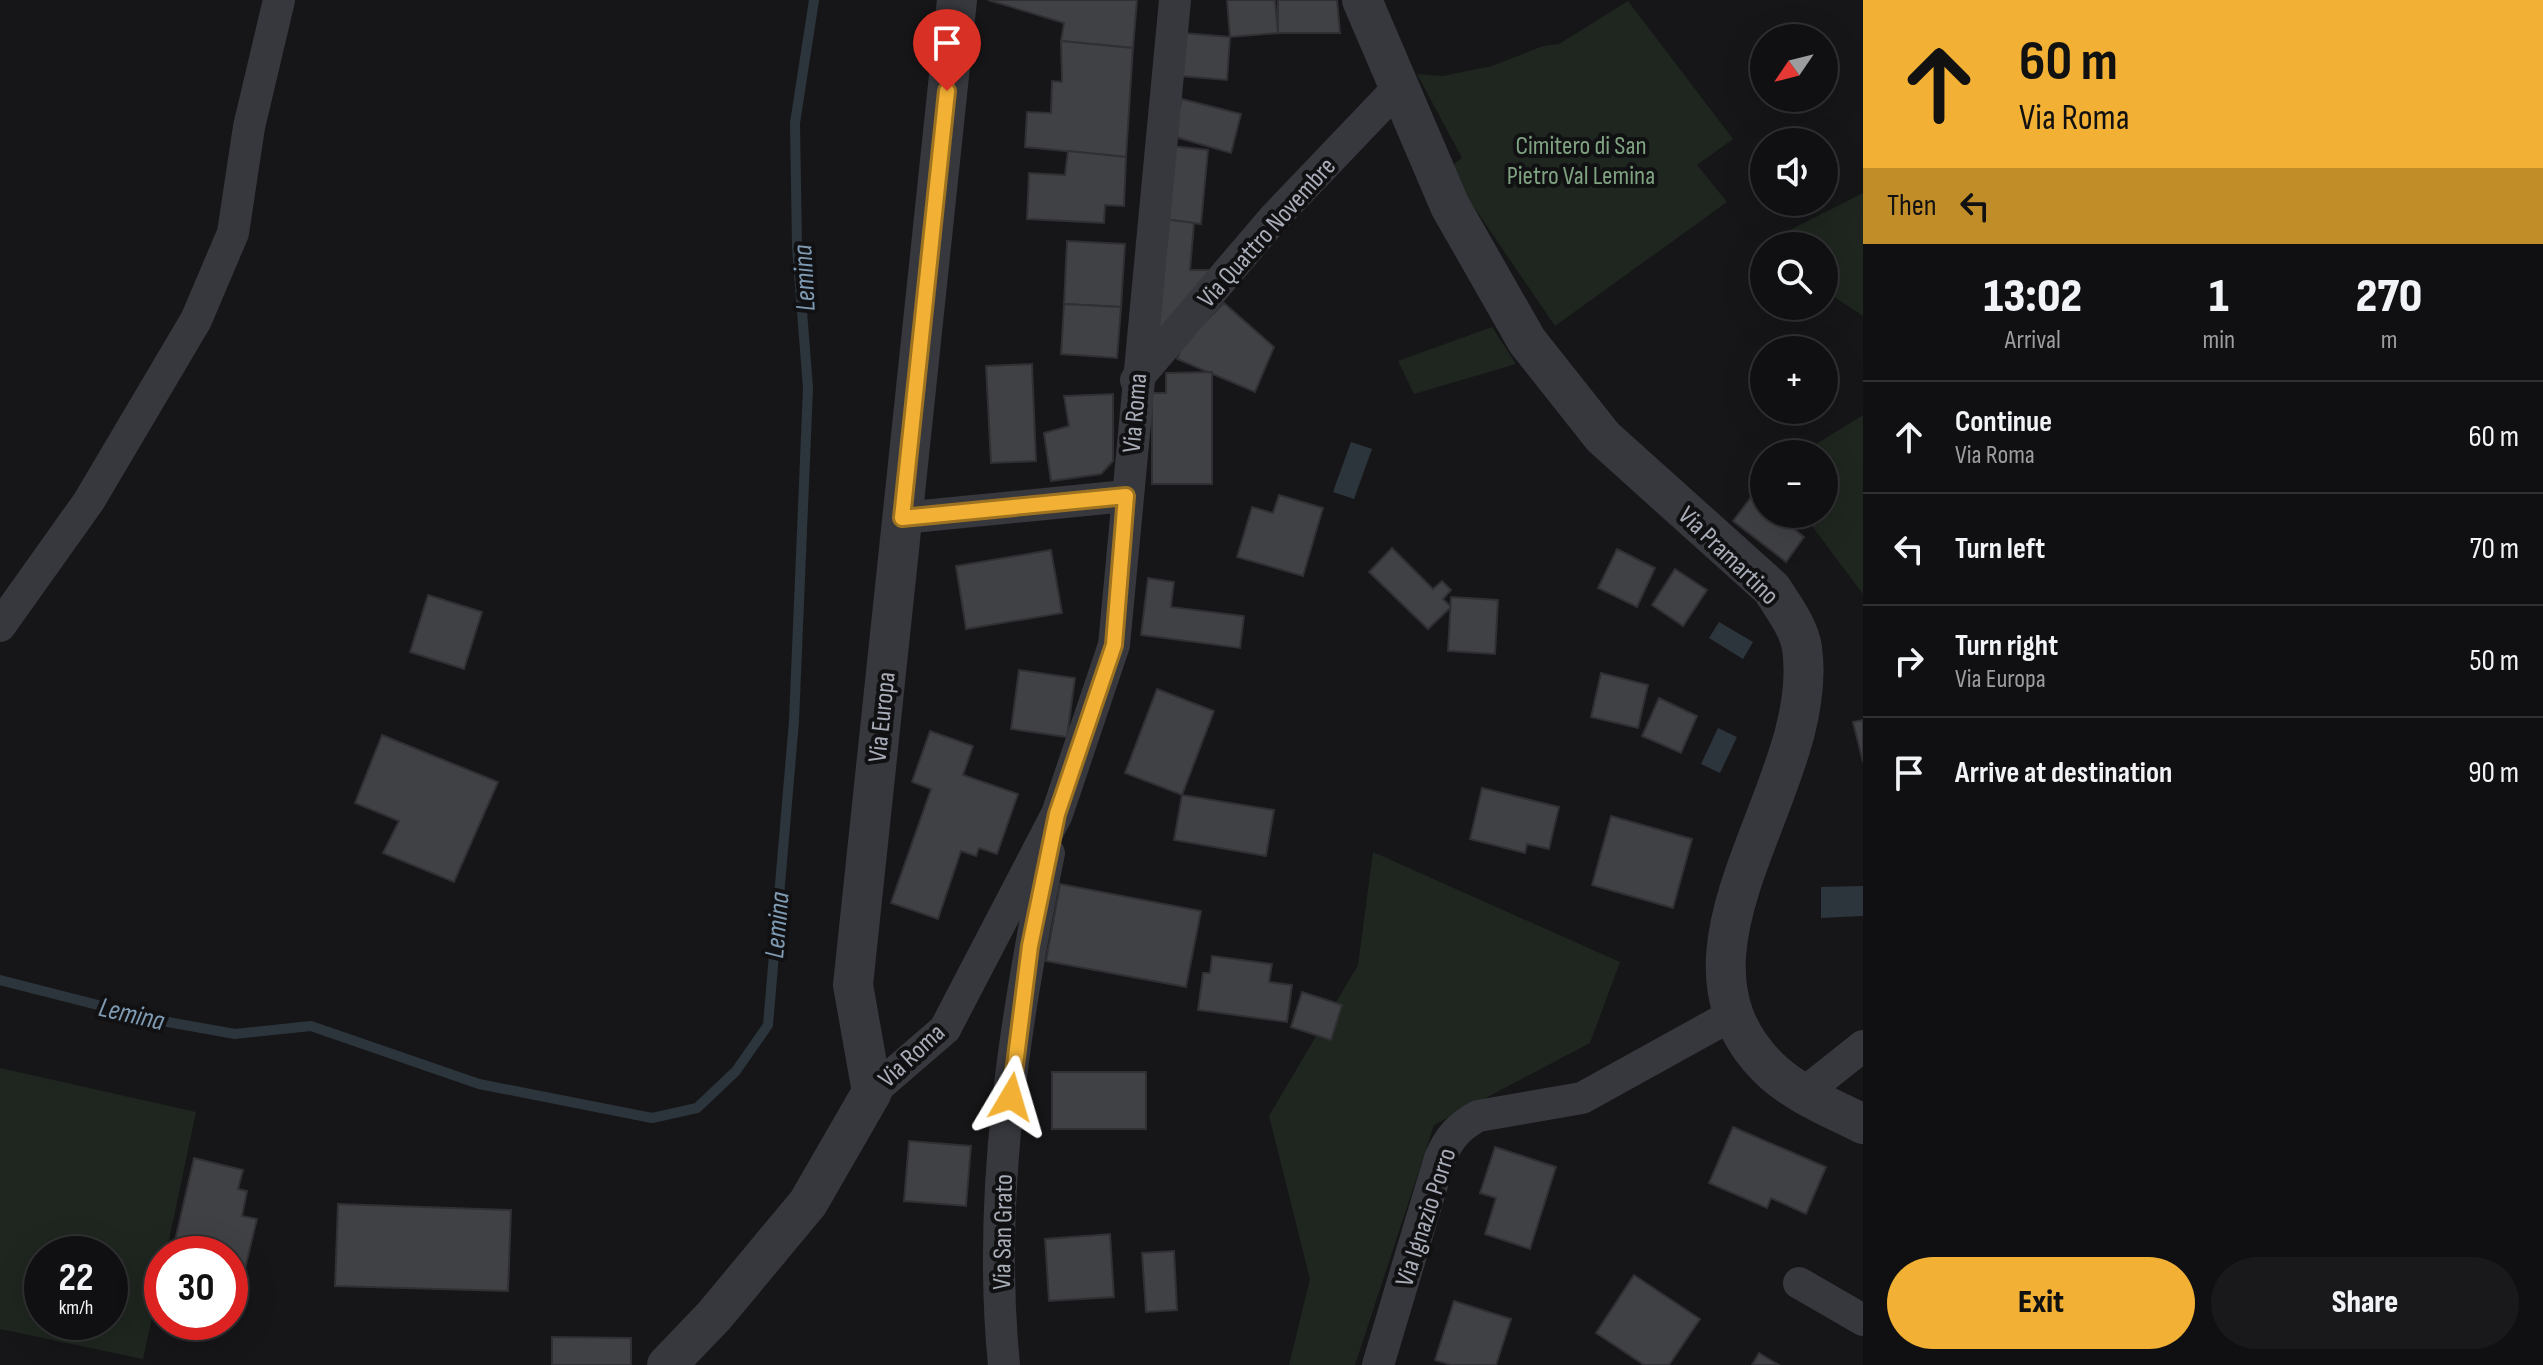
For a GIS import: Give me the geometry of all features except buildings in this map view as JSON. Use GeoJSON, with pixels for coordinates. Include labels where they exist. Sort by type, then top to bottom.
{"type":"FeatureCollection","features":[{"type":"Feature","properties":{"kind":"street"},"geometry":{"type":"LineString","coordinates":[[0,626],[89,501],[196,320],[233,233],[249,127],[279,0]]}},
{"type":"Feature","properties":{"kind":"street","name":"Via Europa"},"geometry":{"type":"LineString","coordinates":[[872,1092],[853,985],[957,0]]}},
{"type":"Feature","properties":{"kind":"street","name":"Via Roma"},"geometry":{"type":"LineString","coordinates":[[872,1092],[945,1029],[1057,814],[1114,645],[1136,380],[1175,0]]}},
{"type":"Feature","properties":{"kind":"street","name":"Via Pramartino"},"geometry":{"type":"LineString","coordinates":[[1362,0],[1450,206],[1527,341],[1550,375],[1603,437],[1772,589],[1802,645],[1802,703],[1776,798],[1738,892],[1726,943],[1725,972],[1732,1015],[1757,1056],[1776,1075],[1804,1093],[1863,1124]]}},
{"type":"Feature","properties":{"kind":"street","name":"Via Quattro Novembre"},"geometry":{"type":"LineString","coordinates":[[1136,380],[1273,219],[1399,87]]}},
{"type":"Feature","properties":{"kind":"street"},"geometry":{"type":"LineString","coordinates":[[902,518],[1126,496]]}},
{"type":"Feature","properties":{"kind":"street","name":"Via San Grato"},"geometry":{"type":"LineString","coordinates":[[1004,1365],[998,1213],[1030,946],[1057,814]]}},
{"type":"Feature","properties":{"kind":"street","name":"Via Ignazio Porro"},"geometry":{"type":"LineString","coordinates":[[1378,1365],[1440,1158],[1449,1138],[1463,1124],[1478,1116],[1582,1098],[1732,1015]]}},
{"type":"Feature","properties":{"kind":"street"},"geometry":{"type":"LineString","coordinates":[[1804,1093],[1863,1046]]}},
{"type":"Feature","properties":{"kind":"street"},"geometry":{"type":"LineString","coordinates":[[667,1365],[714,1316],[808,1203],[872,1092]]}},
{"type":"Feature","properties":{"kind":"street"},"geometry":{"type":"LineString","coordinates":[[1799,1283],[1863,1320]]}},
{"type":"Feature","properties":{"kind":"green space","name":"Cimitero di San Pietro Val Lemina"},"geometry":{"type":"Polygon","coordinates":[[[1628,1],[1733,139],[1697,165],[1727,202],[1555,326],[1448,169],[1462,158],[1417,74],[1443,76],[1492,66],[1543,46],[1559,44],[1628,1]]]}},
{"type":"Feature","properties":{"kind":"green space"},"geometry":{"type":"Polygon","coordinates":[[[1863,193],[1863,316],[1838,299],[1838,232],[1786,232],[1817,216],[1838,216],[1838,206],[1863,193]]]}},
{"type":"Feature","properties":{"kind":"green space"},"geometry":{"type":"Polygon","coordinates":[[[1492,327],[1516,364],[1414,394],[1398,361],[1492,327]]]}},
{"type":"Feature","properties":{"kind":"green space"},"geometry":{"type":"Polygon","coordinates":[[[1863,415],[1863,594],[1814,528],[1838,528],[1838,440],[1823,440],[1863,415]]]}},
{"type":"Feature","properties":{"kind":"green space"},"geometry":{"type":"Polygon","coordinates":[[[1373,852],[1620,962],[1590,1043],[1434,1125],[1355,1365],[1289,1365],[1310,1279],[1269,1116],[1358,965],[1373,852]]]}},
{"type":"Feature","properties":{"kind":"green space"},"geometry":{"type":"Polygon","coordinates":[[[0,1068],[196,1112],[170,1236],[144,1236],[144,1340],[147,1340],[143,1359],[52,1340],[128,1340],[128,1236],[24,1236],[24,1334],[0,1329],[0,1068]]]}},
{"type":"Feature","properties":{"kind":"shaded area"},"geometry":{"type":"Polygon","coordinates":[[[1351,442],[1372,449],[1354,499],[1333,492],[1351,442]]]}},
{"type":"Feature","properties":{"kind":"shaded area"},"geometry":{"type":"Polygon","coordinates":[[[1719,622],[1753,642],[1743,659],[1709,638],[1719,622]]]}},
{"type":"Feature","properties":{"kind":"shaded area"},"geometry":{"type":"Polygon","coordinates":[[[1718,728],[1737,737],[1720,773],[1701,764],[1718,728]]]}},
{"type":"Feature","properties":{"kind":"shaded area"},"geometry":{"type":"Polygon","coordinates":[[[1863,886],[1863,916],[1821,918],[1821,887],[1863,886]]]}},
{"type":"Feature","properties":{"kind":"waterway","name":"Lemina"},"geometry":{"type":"LineString","coordinates":[[0,980],[157,1020],[235,1034],[311,1026],[479,1084],[652,1118],[697,1108],[736,1071],[768,1025],[794,721],[808,388],[797,247],[795,123],[814,0]]}},
{"type":"Feature","properties":{"kind":"route"},"geometry":{"type":"LineString","coordinates":[[947,91],[902,518],[1126,496],[1114,645],[1057,814],[1030,946],[1011,1097]]}}]}
